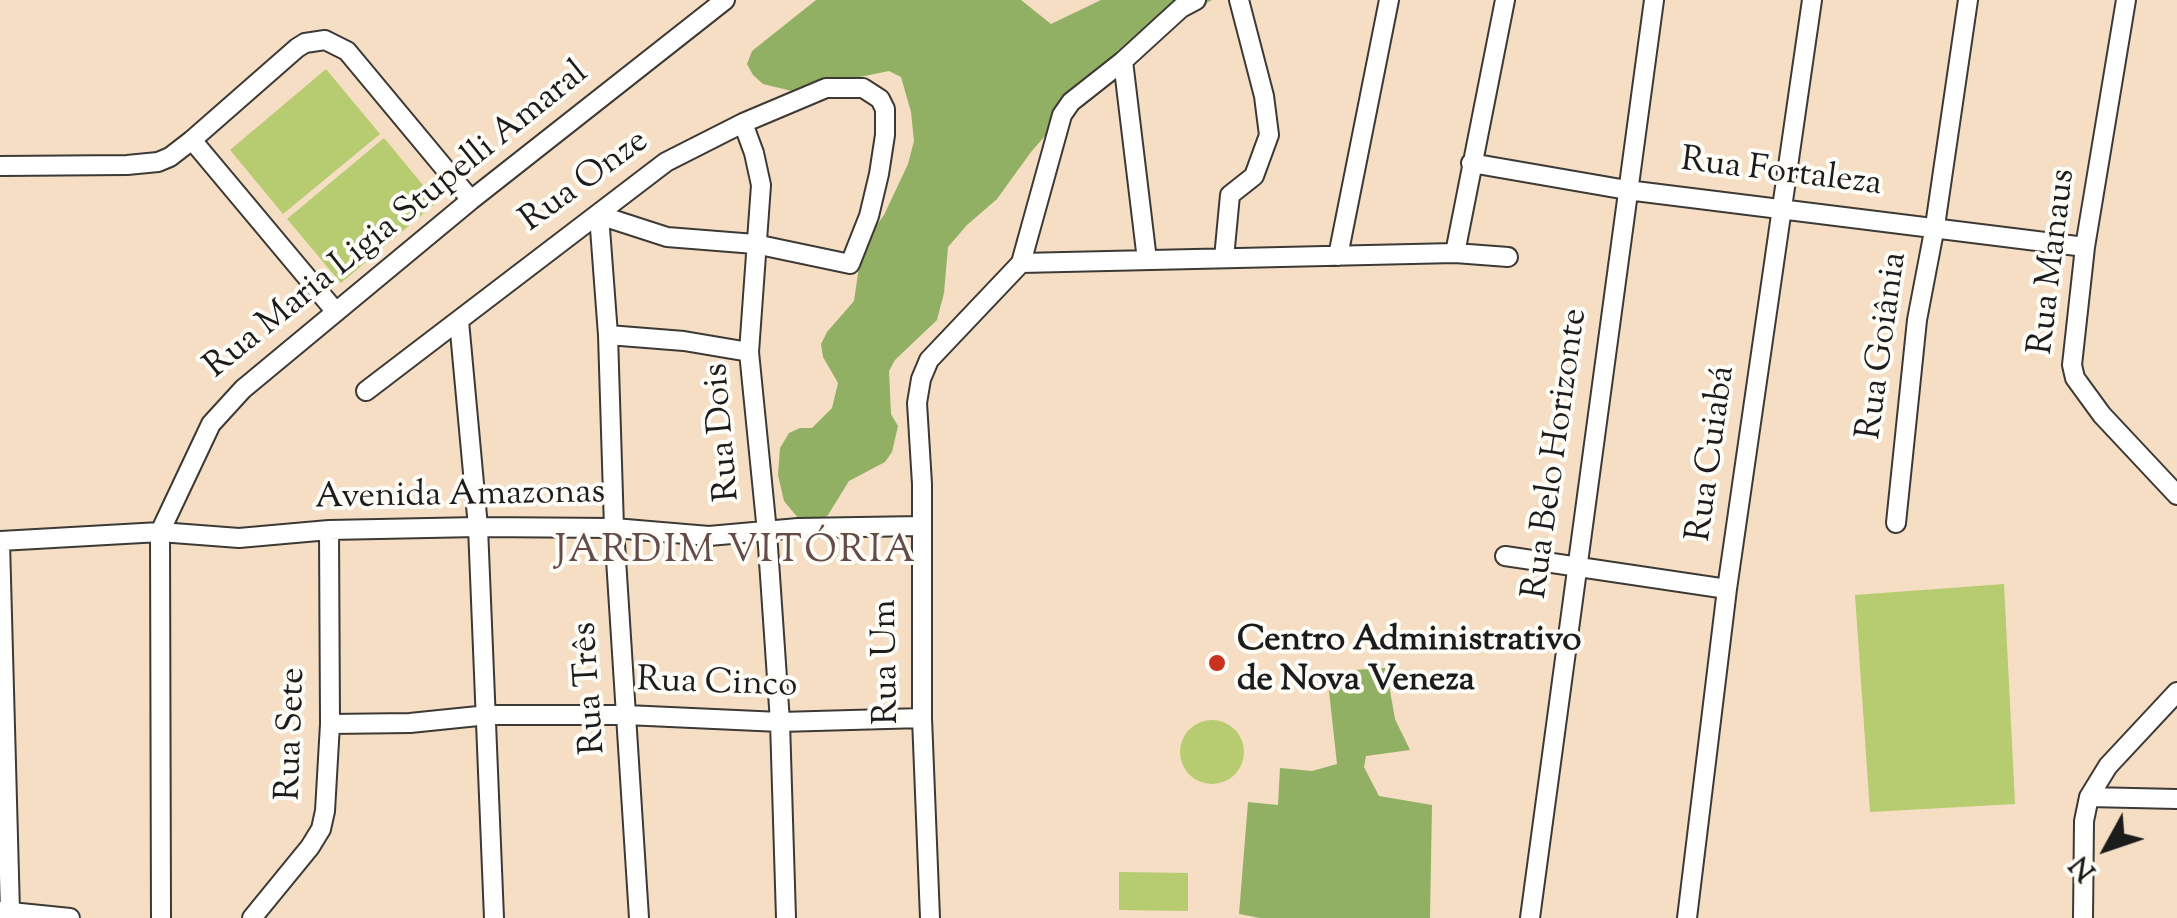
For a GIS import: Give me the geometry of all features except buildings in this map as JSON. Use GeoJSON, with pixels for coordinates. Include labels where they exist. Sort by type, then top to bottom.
{"type":"FeatureCollection","features":[{"type":"Feature","properties":{"kind":"street","name":"Rua Maria Ligia Stupelli Amaral"},"geometry":{"type":"LineString","coordinates":[[160,532],[218,413],[471,200],[725,0]]}},
{"type":"Feature","properties":{"kind":"street"},"geometry":{"type":"LineString","coordinates":[[1196,0],[1171,16],[1062,114],[1021,263],[1455,253],[1508,257]]}},
{"type":"Feature","properties":{"kind":"street"},"geometry":{"type":"LineString","coordinates":[[1224,258],[1230,196],[1254,176],[1269,135],[1264,96],[1239,0]]}},
{"type":"Feature","properties":{"kind":"street"},"geometry":{"type":"LineString","coordinates":[[1338,256],[1388,0]]}},
{"type":"Feature","properties":{"kind":"street"},"geometry":{"type":"LineString","coordinates":[[1455,253],[1504,0]]}},
{"type":"Feature","properties":{"kind":"street","name":"Rua Belo Horizonte"},"geometry":{"type":"LineString","coordinates":[[1530,918],[1654,0]]}},
{"type":"Feature","properties":{"kind":"street","name":"Rua Cuiabá"},"geometry":{"type":"LineString","coordinates":[[1687,918],[1728,589],[1812,0]]}},
{"type":"Feature","properties":{"kind":"street","name":"Rua Goiânia"},"geometry":{"type":"LineString","coordinates":[[1896,523],[1918,320],[1936,226],[1968,0]]}},
{"type":"Feature","properties":{"kind":"street","name":"Rua Manaus"},"geometry":{"type":"LineString","coordinates":[[2126,0],[2085,247],[2072,365],[2075,378],[2102,415],[2177,495]]}},
{"type":"Feature","properties":{"kind":"street"},"geometry":{"type":"LineString","coordinates":[[0,166],[127,166],[170,157],[297,48],[305,42],[325,40],[347,51],[471,200]]}},
{"type":"Feature","properties":{"kind":"street"},"geometry":{"type":"LineString","coordinates":[[1124,61],[1147,260]]}},
{"type":"Feature","properties":{"kind":"street","name":"Rua Onze"},"geometry":{"type":"LineString","coordinates":[[366,391],[666,162],[743,123],[826,88],[863,88],[872,92],[885,110],[885,135],[870,216],[850,264],[755,244]]}},
{"type":"Feature","properties":{"kind":"street","name":"Rua Dois"},"geometry":{"type":"LineString","coordinates":[[743,123],[761,185],[749,352],[780,722],[786,918]]}},
{"type":"Feature","properties":{"kind":"street"},"geometry":{"type":"LineString","coordinates":[[192,140],[336,312]]}},
{"type":"Feature","properties":{"kind":"street","name":"Rua Fortaleza"},"geometry":{"type":"LineString","coordinates":[[1471,162],[1627,190],[2085,247]]}},
{"type":"Feature","properties":{"kind":"street"},"geometry":{"type":"LineString","coordinates":[[599,215],[666,238],[755,244]]}},
{"type":"Feature","properties":{"kind":"street","name":"Rua Três"},"geometry":{"type":"LineString","coordinates":[[599,215],[639,918]]}},
{"type":"Feature","properties":{"kind":"street","name":"Rua Um"},"geometry":{"type":"LineString","coordinates":[[930,918],[922,718],[918,403],[929,360],[1021,263]]}},
{"type":"Feature","properties":{"kind":"street"},"geometry":{"type":"LineString","coordinates":[[460,320],[478,527],[494,918]]}},
{"type":"Feature","properties":{"kind":"street"},"geometry":{"type":"LineString","coordinates":[[608,336],[684,341],[749,352]]}},
{"type":"Feature","properties":{"kind":"street","name":"Avenida Amazonas"},"geometry":{"type":"LineString","coordinates":[[0,542],[160,532],[239,538],[329,530],[478,527],[614,528],[710,536],[921,526]]}},
{"type":"Feature","properties":{"kind":"street","name":"Rua Sete"},"geometry":{"type":"LineString","coordinates":[[252,918],[320,830],[329,774],[329,530]]}},
{"type":"Feature","properties":{"kind":"street"},"geometry":{"type":"LineString","coordinates":[[160,532],[161,918]]}},
{"type":"Feature","properties":{"kind":"street"},"geometry":{"type":"LineString","coordinates":[[0,542],[5,912],[70,918]]}},
{"type":"Feature","properties":{"kind":"street"},"geometry":{"type":"LineString","coordinates":[[1506,556],[1728,589]]}},
{"type":"Feature","properties":{"kind":"street"},"geometry":{"type":"LineString","coordinates":[[2083,918],[2084,821],[2089,797],[2108,766],[2177,692]]}},
{"type":"Feature","properties":{"kind":"street","name":"Rua Cinco"},"geometry":{"type":"LineString","coordinates":[[330,724],[410,723],[488,715],[626,715],[780,722],[922,718]]}},
{"type":"Feature","properties":{"kind":"street"},"geometry":{"type":"LineString","coordinates":[[2089,797],[2177,799]]}},
{"type":"Feature","properties":{"kind":"green space"},"geometry":{"type":"Polygon","coordinates":[[[816,0],[1021,0],[1051,24],[1101,0],[1212,0],[1120,50],[1031,152],[997,199],[948,247],[937,320],[895,360],[889,371],[891,414],[898,426],[892,452],[885,462],[849,481],[828,515],[816,524],[803,524],[784,501],[778,475],[780,448],[789,433],[812,428],[832,408],[838,383],[823,357],[821,344],[854,301],[862,246],[884,215],[908,164],[914,141],[901,77],[889,71],[792,91],[763,84],[753,75],[747,64],[752,51],[816,0]]]}},
{"type":"Feature","properties":{"kind":"green space"},"geometry":{"type":"Polygon","coordinates":[[[326,69],[380,134],[283,214],[230,150],[326,69]]]}},
{"type":"Feature","properties":{"kind":"green space"},"geometry":{"type":"Polygon","coordinates":[[[384,138],[437,202],[341,283],[287,219],[384,138]]]}},
{"type":"Feature","properties":{"kind":"green space"},"geometry":{"type":"Polygon","coordinates":[[[2004,584],[2015,804],[1870,812],[1855,595],[2004,584]]]}},
{"type":"Feature","properties":{"kind":"green space"},"geometry":{"type":"Polygon","coordinates":[[[1386,668],[1395,719],[1410,750],[1366,756],[1364,767],[1379,796],[1432,805],[1430,918],[1260,918],[1239,914],[1248,802],[1278,805],[1280,768],[1312,771],[1337,764],[1329,691],[1338,671],[1386,668]]]}},
{"type":"Feature","properties":{"kind":"green space"},"geometry":{"type":"Polygon","coordinates":[[[1212,720],[1234,730],[1244,752],[1234,774],[1212,784],[1190,774],[1180,752],[1190,730],[1212,720]]]}},
{"type":"Feature","properties":{"kind":"green space"},"geometry":{"type":"Polygon","coordinates":[[[1119,872],[1188,873],[1188,911],[1119,910],[1119,872]]]}},
{"type":"Feature","properties":{"kind":"place","name":"Centro Administrativo de Nova Veneza"},"geometry":{"type":"Point","coordinates":[1217,663]}},
{"type":"Feature","properties":{"kind":"district","name":"JARDIM VITÓRIA"},"geometry":{"type":"Point","coordinates":[736,555]}}]}
